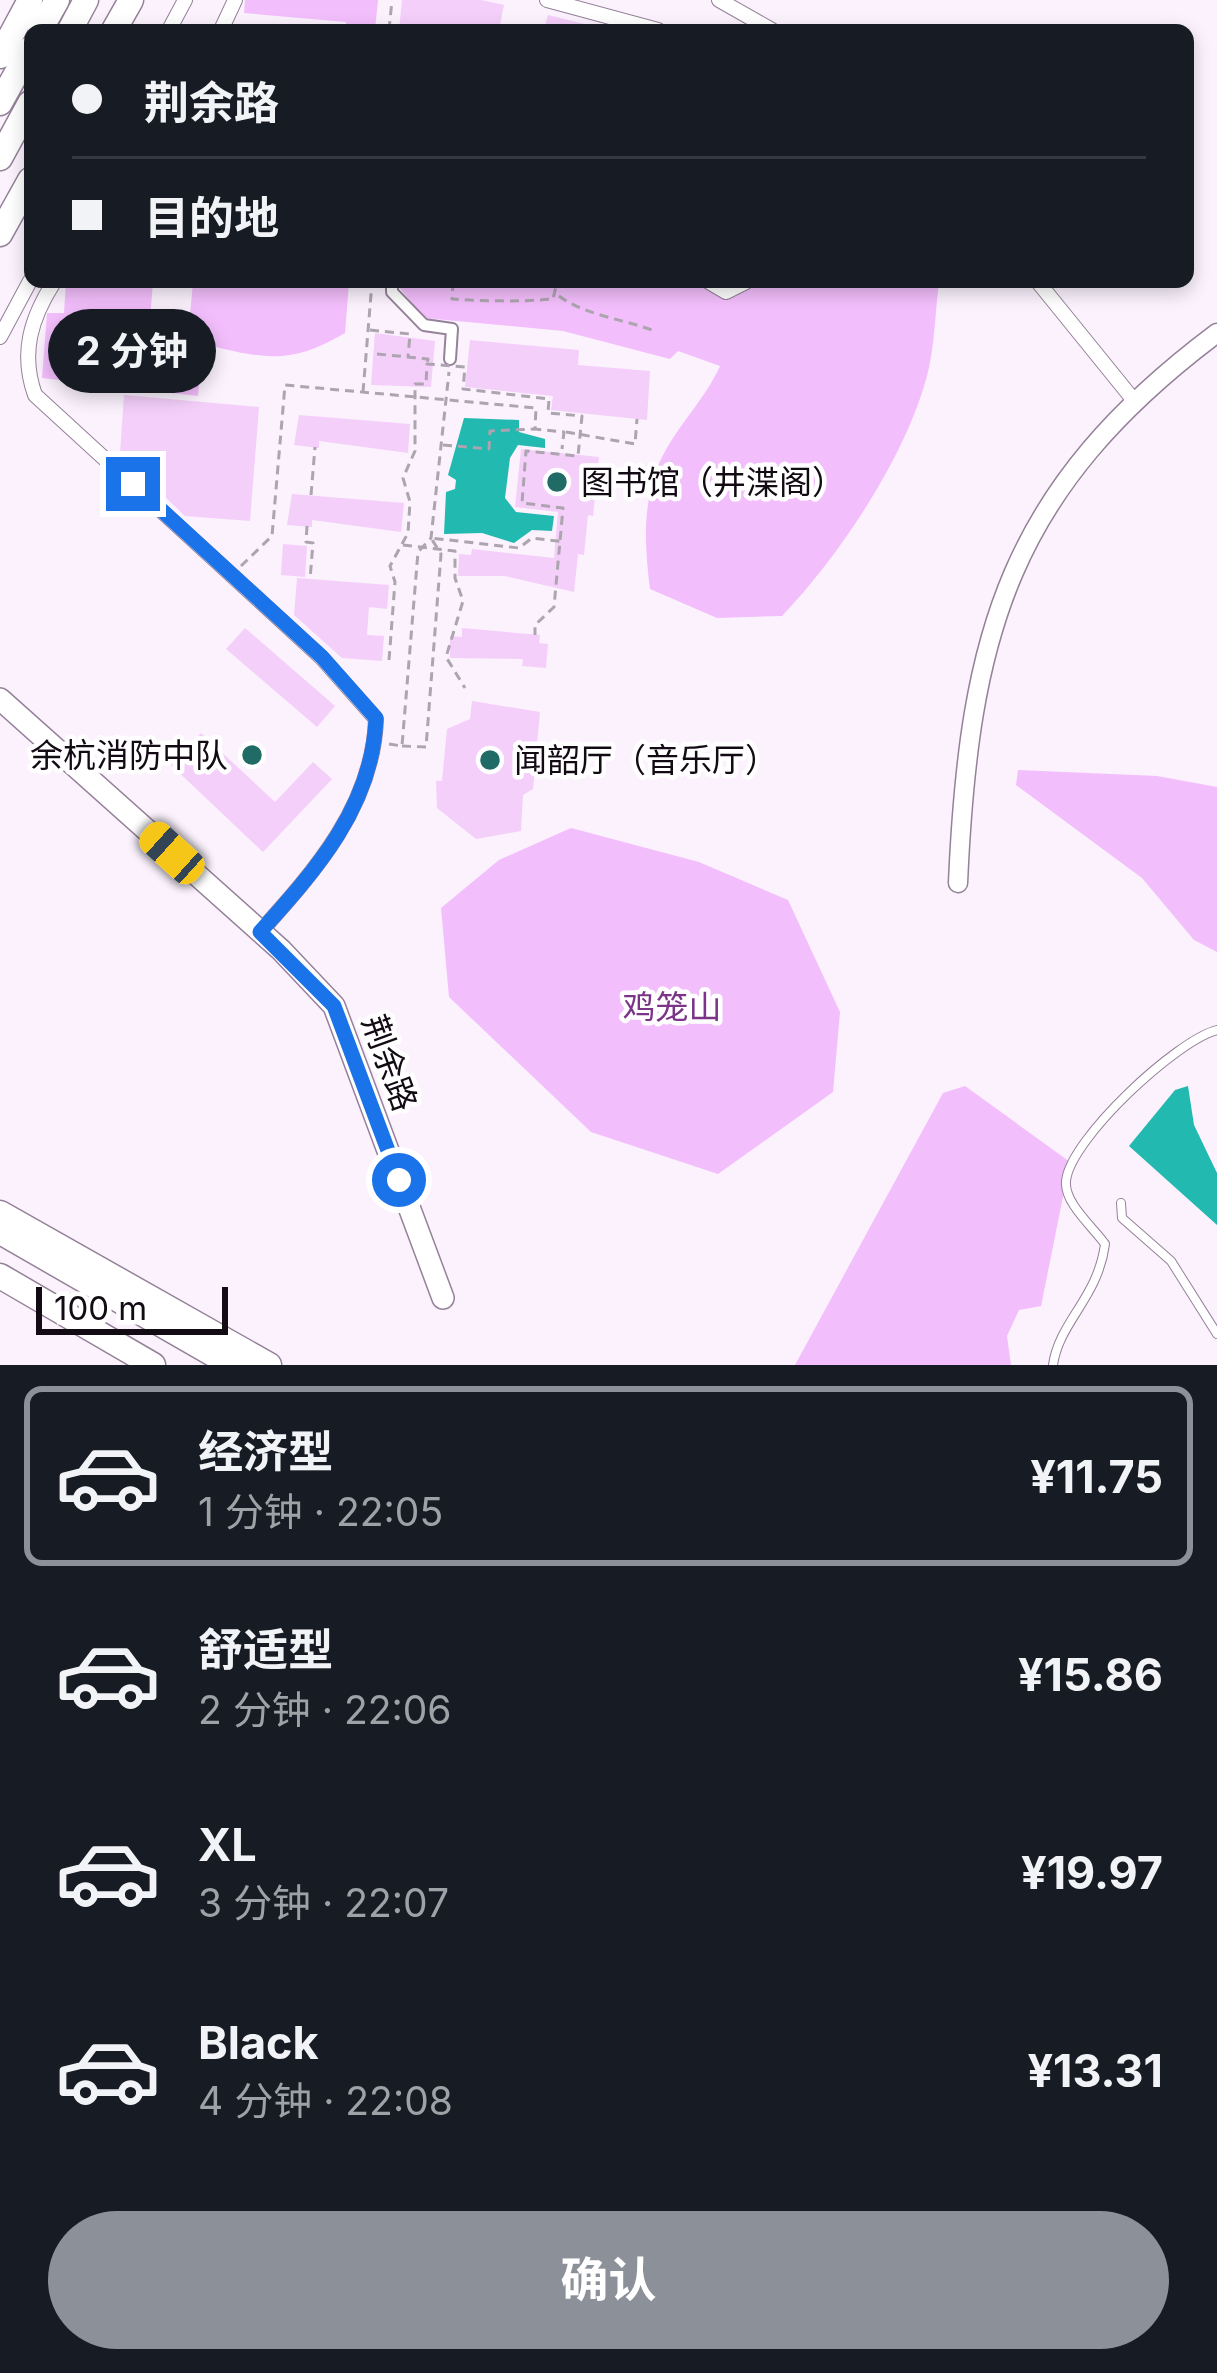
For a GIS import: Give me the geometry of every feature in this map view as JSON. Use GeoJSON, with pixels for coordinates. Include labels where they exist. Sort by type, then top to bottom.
{"type":"FeatureCollection","features":[{"type":"Feature","properties":{"kind":"highway"},"geometry":{"type":"LineString","coordinates":[[0,56],[30,0]]}},
{"type":"Feature","properties":{"kind":"highway"},"geometry":{"type":"LineString","coordinates":[[0,103],[24,60]]}},
{"type":"Feature","properties":{"kind":"highway"},"geometry":{"type":"LineString","coordinates":[[0,158],[24,114]]}},
{"type":"Feature","properties":{"kind":"highway"},"geometry":{"type":"LineString","coordinates":[[0,234],[24,191]]}},
{"type":"Feature","properties":{"kind":"highway"},"geometry":{"type":"LineString","coordinates":[[0,1213],[269,1365]]}},
{"type":"Feature","properties":{"kind":"highway"},"geometry":{"type":"LineString","coordinates":[[0,1229],[235,1365]]}},
{"type":"Feature","properties":{"kind":"highway"},"geometry":{"type":"LineString","coordinates":[[0,1249],[202,1365]]}},
{"type":"Feature","properties":{"kind":"highway"},"geometry":{"type":"LineString","coordinates":[[0,1276],[153,1365]]}},
{"type":"Feature","properties":{"kind":"main road","name":"荆余路"},"geometry":{"type":"LineString","coordinates":[[0,699],[260,932],[334,1006],[443,1298]]}},
{"type":"Feature","properties":{"kind":"street"},"geometry":{"type":"LineString","coordinates":[[547,0],[636,24]]}},
{"type":"Feature","properties":{"kind":"street"},"geometry":{"type":"LineString","coordinates":[[719,0],[761,24]]}},
{"type":"Feature","properties":{"kind":"street"},"geometry":{"type":"LineString","coordinates":[[0,337],[26,288]]}},
{"type":"Feature","properties":{"kind":"street"},"geometry":{"type":"LineString","coordinates":[[50,288],[37,309],[26,353],[35,394],[361,695],[376,718],[374,764],[323,862],[260,932]]}},
{"type":"Feature","properties":{"kind":"street"},"geometry":{"type":"LineString","coordinates":[[392,288],[424,325],[452,328],[450,358]]}},
{"type":"Feature","properties":{"kind":"street"},"geometry":{"type":"LineString","coordinates":[[1043,288],[1136,403]]}},
{"type":"Feature","properties":{"kind":"street"},"geometry":{"type":"LineString","coordinates":[[958,884],[963,761],[999,609],[1032,527],[1066,478],[1136,403],[1217,333]]}},
{"type":"Feature","properties":{"kind":"lane"},"geometry":{"type":"LineString","coordinates":[[1053,1365],[1055,1351],[1100,1278],[1105,1244],[1070,1200],[1066,1181],[1076,1156],[1158,1067],[1217,1030]]}},
{"type":"Feature","properties":{"kind":"lane"},"geometry":{"type":"LineString","coordinates":[[1121,1203],[1122,1218],[1171,1261],[1217,1334]]}},
{"type":"Feature","properties":{"kind":"path"},"geometry":{"type":"LineString","coordinates":[[363,392],[372,288]]}},
{"type":"Feature","properties":{"kind":"path"},"geometry":{"type":"LineString","coordinates":[[453,288],[452,299],[545,301],[558,295]]}},
{"type":"Feature","properties":{"kind":"path"},"geometry":{"type":"LineString","coordinates":[[557,288],[558,295],[576,308],[610,313],[657,332]]}},
{"type":"Feature","properties":{"kind":"path"},"geometry":{"type":"LineString","coordinates":[[368,330],[408,334],[408,357]]}},
{"type":"Feature","properties":{"kind":"path"},"geometry":{"type":"LineString","coordinates":[[377,355],[428,359],[426,384],[415,383],[415,451],[403,478],[410,502],[408,533],[390,566],[394,582],[389,660]]}},
{"type":"Feature","properties":{"kind":"path"},"geometry":{"type":"LineString","coordinates":[[402,746],[418,552],[430,538],[450,358]]}},
{"type":"Feature","properties":{"kind":"path"},"geometry":{"type":"LineString","coordinates":[[427,364],[465,367],[463,389],[549,399],[548,412],[582,416],[578,456],[526,451],[522,503],[563,508],[554,607],[535,625],[535,634]]}},
{"type":"Feature","properties":{"kind":"path"},"geometry":{"type":"LineString","coordinates":[[231,576],[272,536],[286,385],[536,408],[535,429]]}},
{"type":"Feature","properties":{"kind":"path"},"geometry":{"type":"LineString","coordinates":[[441,445],[489,448],[490,431],[535,429],[635,444],[637,419]]}},
{"type":"Feature","properties":{"kind":"path"},"geometry":{"type":"LineString","coordinates":[[562,449],[564,432]]}},
{"type":"Feature","properties":{"kind":"path"},"geometry":{"type":"LineString","coordinates":[[311,496],[315,447]]}},
{"type":"Feature","properties":{"kind":"path"},"geometry":{"type":"LineString","coordinates":[[307,526],[306,542],[313,543],[310,579]]}},
{"type":"Feature","properties":{"kind":"path"},"geometry":{"type":"LineString","coordinates":[[430,538],[519,548],[532,538],[565,542]]}},
{"type":"Feature","properties":{"kind":"path"},"geometry":{"type":"LineString","coordinates":[[376,742],[426,747],[441,554],[430,538]]}},
{"type":"Feature","properties":{"kind":"path"},"geometry":{"type":"LineString","coordinates":[[401,544],[455,550],[455,578],[463,601],[446,658],[465,688]]}},
{"type":"Feature","properties":{"kind":"green space"},"geometry":{"type":"Polygon","coordinates":[[[245,0],[378,0],[376,24],[244,13],[245,0]]]}},
{"type":"Feature","properties":{"kind":"green space"},"geometry":{"type":"Polygon","coordinates":[[[66,288],[153,288],[148,344],[202,348],[198,396],[42,378],[47,313],[64,313],[66,288]]]}},
{"type":"Feature","properties":{"kind":"green space"},"geometry":{"type":"Polygon","coordinates":[[[192,288],[349,288],[345,333],[295,354],[249,354],[212,346],[190,315],[192,288]]]}},
{"type":"Feature","properties":{"kind":"green space"},"geometry":{"type":"Polygon","coordinates":[[[400,288],[714,288],[726,295],[744,288],[938,288],[930,365],[903,440],[848,535],[782,616],[717,618],[650,589],[646,529],[652,484],[663,456],[720,366],[678,351],[670,359],[563,331],[424,318],[400,288]]]}},
{"type":"Feature","properties":{"kind":"green space"},"geometry":{"type":"Polygon","coordinates":[[[1018,770],[1157,776],[1217,787],[1217,952],[1194,940],[1142,878],[1016,785],[1018,770]]]}},
{"type":"Feature","properties":{"kind":"green space","name":"鸡笼山"},"geometry":{"type":"Polygon","coordinates":[[[571,828],[699,862],[788,900],[840,1012],[833,1092],[718,1174],[591,1132],[449,997],[441,908],[499,860],[571,828]]]}},
{"type":"Feature","properties":{"kind":"green space"},"geometry":{"type":"Polygon","coordinates":[[[965,1086],[1070,1162],[1041,1306],[1019,1310],[1007,1336],[1011,1365],[795,1365],[943,1093],[965,1086]]]}},
{"type":"Feature","properties":{"kind":"shaded area"},"geometry":{"type":"Polygon","coordinates":[[[464,418],[519,420],[519,432],[545,439],[545,448],[518,445],[510,458],[505,498],[516,512],[554,516],[552,531],[532,530],[514,543],[482,533],[444,534],[446,492],[455,489],[456,480],[448,475],[464,418]]]}},
{"type":"Feature","properties":{"kind":"shaded area"},"geometry":{"type":"Polygon","coordinates":[[[1188,1086],[1194,1125],[1217,1173],[1217,1225],[1129,1146],[1175,1090],[1188,1086]]]}},
{"type":"Feature","properties":{"kind":"building"},"geometry":{"type":"Polygon","coordinates":[[[402,0],[481,0],[504,5],[500,24],[400,24],[402,0]]]}},
{"type":"Feature","properties":{"kind":"building"},"geometry":{"type":"Polygon","coordinates":[[[548,15],[585,24],[546,24],[548,15]]]}},
{"type":"Feature","properties":{"kind":"building"},"geometry":{"type":"Polygon","coordinates":[[[375,333],[435,341],[431,387],[371,385],[375,333]]]}},
{"type":"Feature","properties":{"kind":"building"},"geometry":{"type":"Polygon","coordinates":[[[470,340],[579,350],[578,365],[650,371],[647,420],[551,410],[553,396],[465,387],[470,340]]]}},
{"type":"Feature","properties":{"kind":"building"},"geometry":{"type":"Polygon","coordinates":[[[124,395],[259,407],[250,521],[185,516],[120,454],[124,395]]]}},
{"type":"Feature","properties":{"kind":"building"},"geometry":{"type":"Polygon","coordinates":[[[299,415],[410,424],[408,453],[319,441],[319,448],[294,445],[299,415]]]}},
{"type":"Feature","properties":{"kind":"building","name":"图书馆（井渫阁）"},"geometry":{"type":"Polygon","coordinates":[[[521,449],[599,457],[593,516],[588,515],[584,555],[578,554],[574,592],[505,576],[458,576],[459,554],[471,555],[472,549],[554,558],[558,512],[515,507],[521,449]]]}},
{"type":"Feature","properties":{"kind":"building"},"geometry":{"type":"Polygon","coordinates":[[[292,494],[404,503],[401,532],[312,520],[312,527],[287,525],[292,494]]]}},
{"type":"Feature","properties":{"kind":"building"},"geometry":{"type":"Polygon","coordinates":[[[283,544],[307,546],[305,577],[281,575],[283,544]]]}},
{"type":"Feature","properties":{"kind":"building"},"geometry":{"type":"Polygon","coordinates":[[[297,578],[389,585],[387,609],[369,607],[367,635],[384,636],[382,661],[342,658],[294,615],[297,578]]]}},
{"type":"Feature","properties":{"kind":"building"},"geometry":{"type":"Polygon","coordinates":[[[245,628],[335,706],[317,727],[226,649],[245,628]]]}},
{"type":"Feature","properties":{"kind":"building"},"geometry":{"type":"Polygon","coordinates":[[[462,628],[540,635],[539,643],[548,644],[546,668],[522,666],[523,659],[450,658],[450,636],[462,637],[462,628]]]}},
{"type":"Feature","properties":{"kind":"building","name":"闻韶厅（音乐厅）"},"geometry":{"type":"Polygon","coordinates":[[[472,701],[540,712],[533,789],[523,795],[521,831],[476,839],[437,808],[436,781],[442,781],[447,729],[470,719],[472,701]]]}},
{"type":"Feature","properties":{"kind":"building"},"geometry":{"type":"Polygon","coordinates":[[[201,733],[275,802],[313,762],[332,779],[263,852],[171,765],[201,733]]]}},
{"type":"Feature","properties":{"kind":"place","name":"图书馆（井渫阁）"},"geometry":{"type":"Point","coordinates":[557,482]}},
{"type":"Feature","properties":{"kind":"place","name":"余杭消防中队"},"geometry":{"type":"Point","coordinates":[252,755]}},
{"type":"Feature","properties":{"kind":"place","name":"闻韶厅（音乐厅）"},"geometry":{"type":"Point","coordinates":[490,760]}},
{"type":"Feature","properties":{"kind":"route"},"geometry":{"type":"LineString","coordinates":[[133,484],[322,657],[361,695],[376,718],[374,764],[327,856],[260,932],[334,1006],[399,1180]]}}]}
